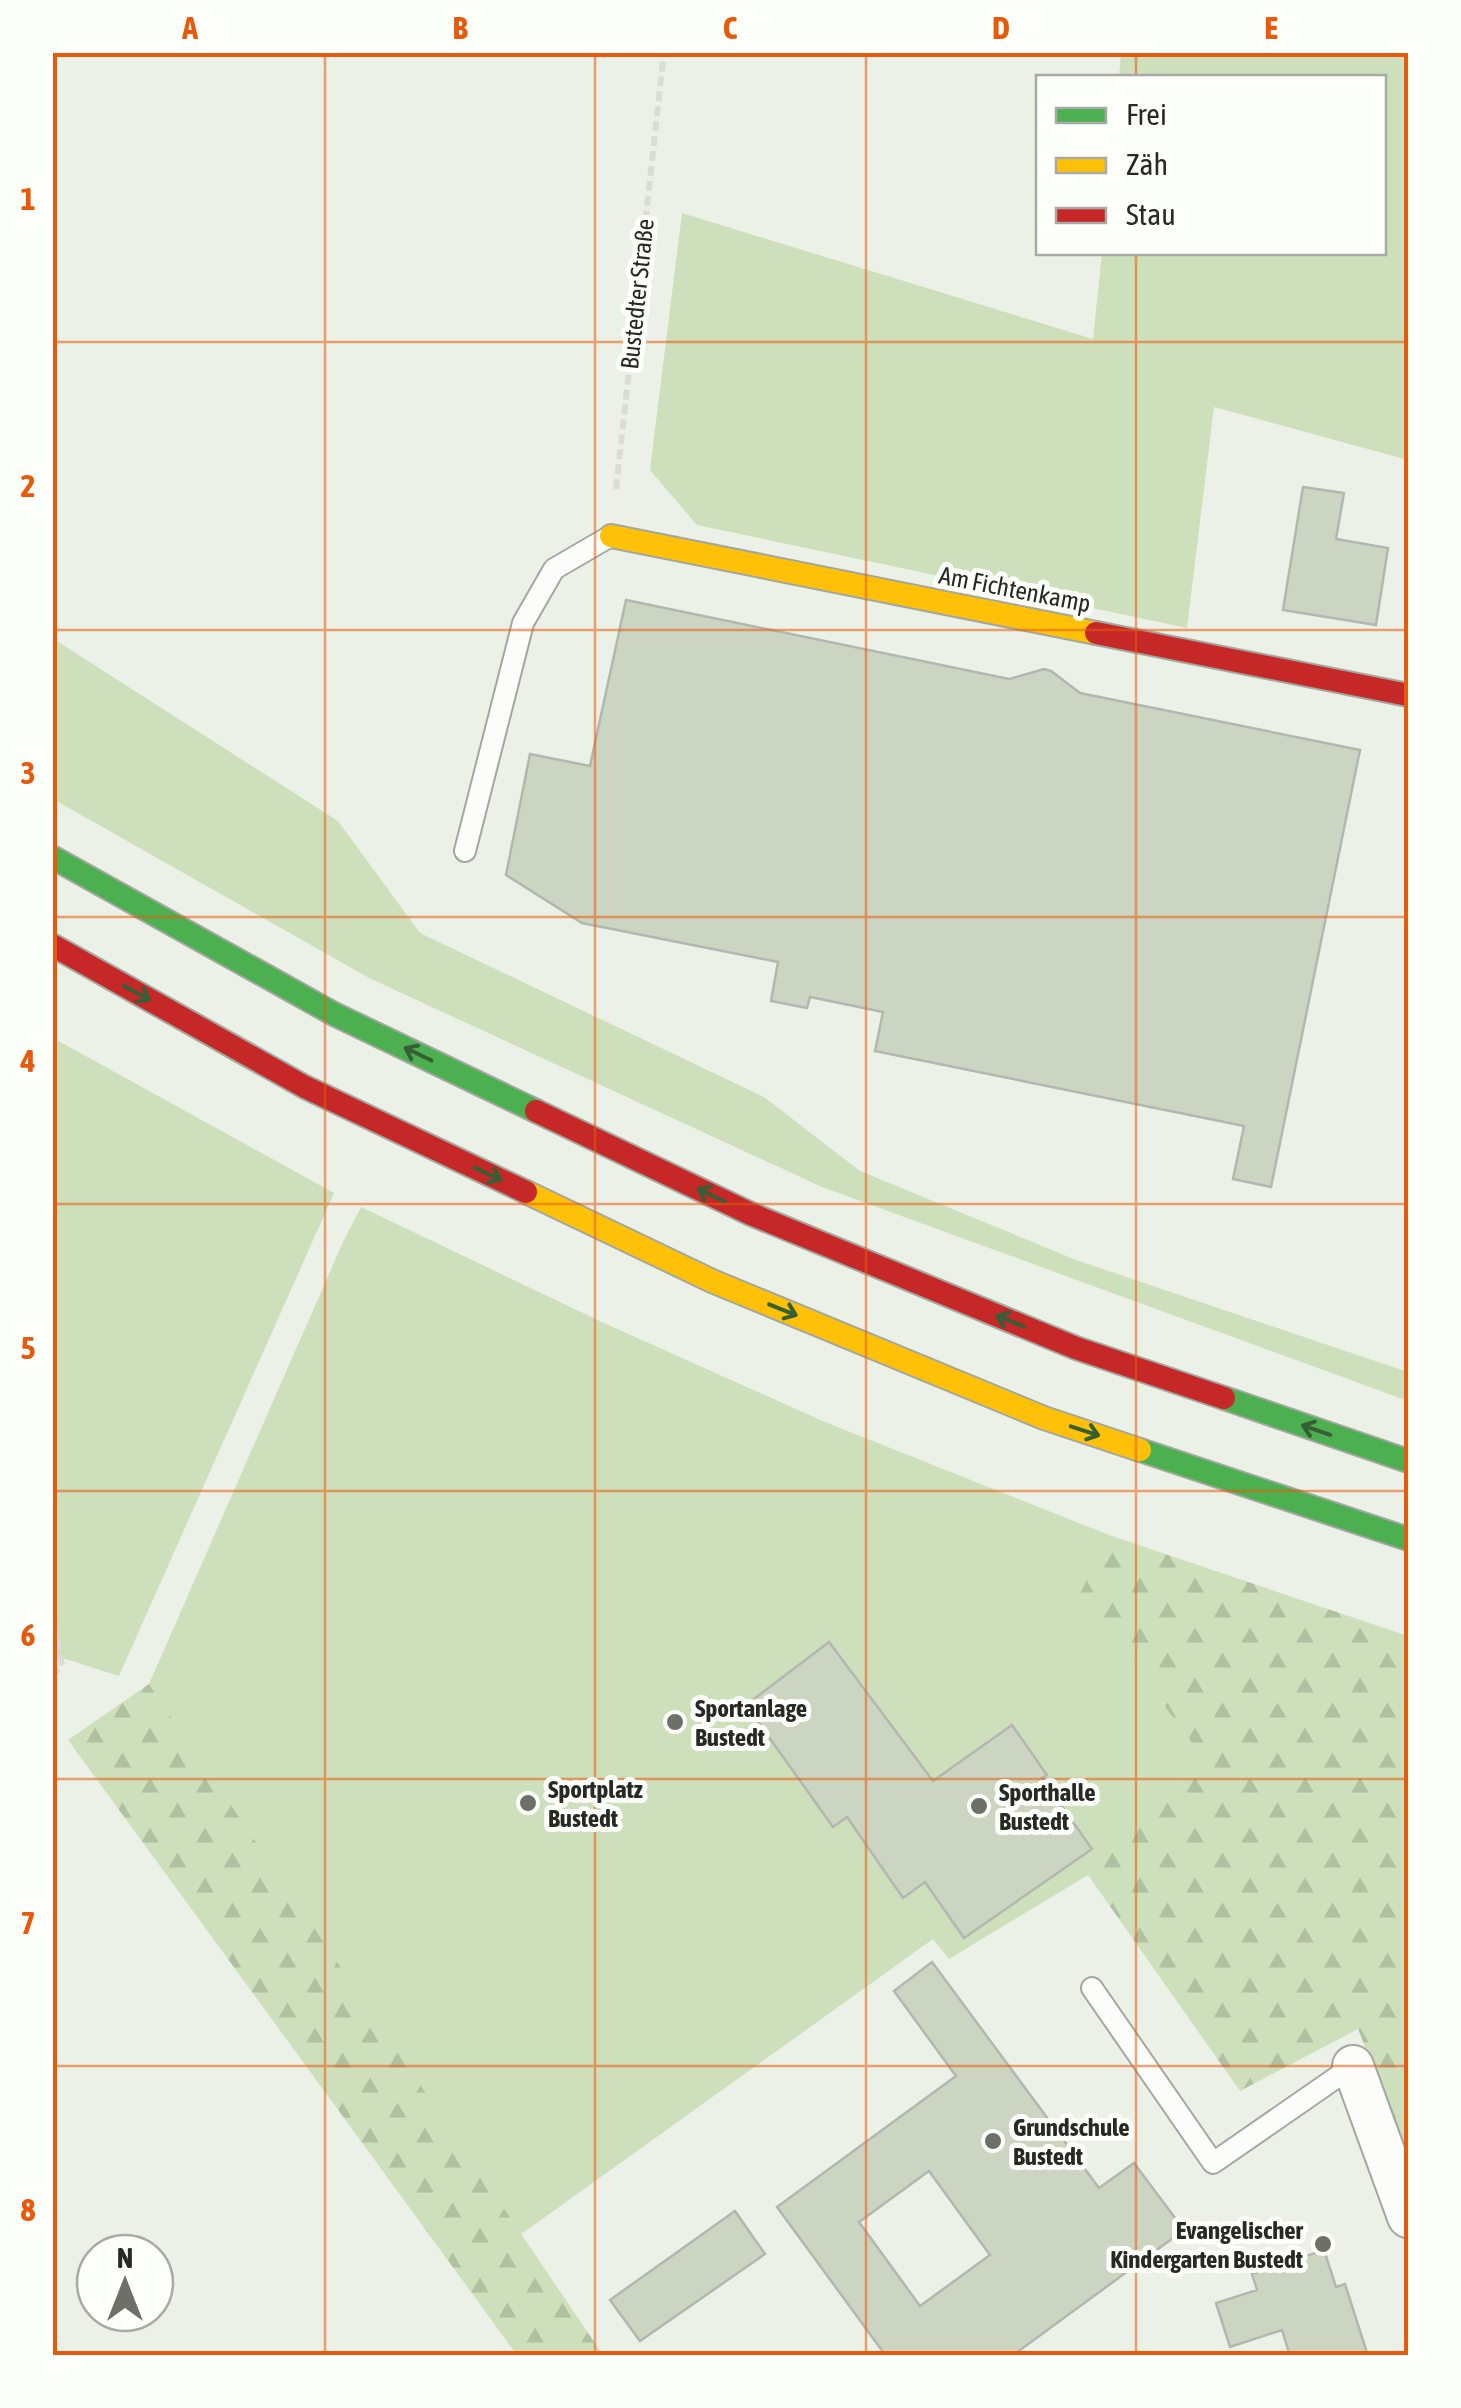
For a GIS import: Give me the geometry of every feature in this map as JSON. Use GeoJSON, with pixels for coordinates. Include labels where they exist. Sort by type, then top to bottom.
{"type":"FeatureCollection","features":[{"type":"Feature","properties":{"kind":"main road","name":"Am Fichtenkamp"},"geometry":{"type":"LineString","coordinates":[[611,536],[1408,695]]}},
{"type":"Feature","properties":{"kind":"main road"},"geometry":{"type":"LineString","coordinates":[[52,857],[334,1014],[751,1214],[1076,1348],[1408,1461]]}},
{"type":"Feature","properties":{"kind":"main road"},"geometry":{"type":"LineString","coordinates":[[52,945],[305,1087],[712,1280],[1044,1418],[1408,1539]]}},
{"type":"Feature","properties":{"kind":"street"},"geometry":{"type":"LineString","coordinates":[[1353,2066],[1408,2217]]}},
{"type":"Feature","properties":{"kind":"lane"},"geometry":{"type":"LineString","coordinates":[[465,851],[523,623],[554,570],[611,536]]}},
{"type":"Feature","properties":{"kind":"lane"},"geometry":{"type":"LineString","coordinates":[[1092,1988],[1213,2163],[1353,2066]]}},
{"type":"Feature","properties":{"kind":"path","name":"Bustedter Straße"},"geometry":{"type":"LineString","coordinates":[[611,536],[664,52]]}},
{"type":"Feature","properties":{"kind":"path"},"geometry":{"type":"LineString","coordinates":[[52,1611],[62,1666],[52,1675]]}},
{"type":"Feature","properties":{"kind":"green space"},"geometry":{"type":"Polygon","coordinates":[[[1121,53],[1408,55],[1408,460],[1214,407],[1187,628],[697,525],[650,470],[682,213],[1093,339],[1102,255],[1386,255],[1386,75],[1119,75],[1121,53]]]}},
{"type":"Feature","properties":{"kind":"green space"},"geometry":{"type":"Polygon","coordinates":[[[52,638],[338,821],[420,933],[764,1097],[860,1171],[1076,1260],[1408,1369],[1408,1401],[822,1187],[369,978],[53,799],[52,638]]]}},
{"type":"Feature","properties":{"kind":"green space"},"geometry":{"type":"Polygon","coordinates":[[[53,1038],[334,1193],[119,1676],[53,1655],[53,1038]]]}},
{"type":"Feature","properties":{"kind":"green space","name":"Sportanlage Bustedt"},"geometry":{"type":"Polygon","coordinates":[[[361,1207],[606,1324],[825,1422],[1109,1535],[1081,1595],[1205,1760],[1088,1875],[949,1959],[933,1939],[520,2235],[149,1684],[361,1207]]]}},
{"type":"Feature","properties":{"kind":"green space"},"geometry":{"type":"Polygon","coordinates":[[[1109,1535],[1408,1636],[1408,2154],[1358,2029],[1240,2091],[1088,1875],[1205,1760],[1080,1594],[1109,1535]]]}},
{"type":"Feature","properties":{"kind":"green space"},"geometry":{"type":"Polygon","coordinates":[[[149,1684],[603,2355],[517,2355],[68,1740],[149,1684]]]}},
{"type":"Feature","properties":{"kind":"building"},"geometry":{"type":"Polygon","coordinates":[[[1303,487],[1344,493],[1336,539],[1388,548],[1376,625],[1283,610],[1303,487]]]}},
{"type":"Feature","properties":{"kind":"building"},"geometry":{"type":"Polygon","coordinates":[[[626,600],[1009,679],[1044,669],[1080,693],[1360,750],[1271,1187],[1233,1179],[1244,1126],[875,1051],[883,1012],[810,997],[807,1008],[771,1001],[778,962],[582,923],[506,875],[530,754],[590,766],[626,600]]]}},
{"type":"Feature","properties":{"kind":"building"},"geometry":{"type":"Polygon","coordinates":[[[829,1642],[933,1781],[1012,1725],[1047,1775],[1042,1778],[1092,1849],[964,1938],[925,1882],[903,1898],[847,1817],[833,1827],[746,1705],[829,1642]]]}},
{"type":"Feature","properties":{"kind":"building"},"geometry":{"type":"Polygon","coordinates":[[[932,1962],[1099,2188],[1134,2163],[1184,2230],[1012,2356],[886,2356],[777,2207],[956,2076],[894,1991],[932,1962]],[[929,2171],[859,2222],[920,2306],[990,2255],[929,2171]]]}},
{"type":"Feature","properties":{"kind":"building"},"geometry":{"type":"Polygon","coordinates":[[[735,2211],[765,2254],[640,2341],[610,2300],[735,2211]]]}},
{"type":"Feature","properties":{"kind":"building"},"geometry":{"type":"Polygon","coordinates":[[[1324,2250],[1336,2287],[1345,2284],[1368,2356],[1290,2356],[1282,2330],[1230,2347],[1216,2303],[1257,2290],[1252,2274],[1324,2250]]]}},
{"type":"Feature","properties":{"kind":"traffic: fast"},"geometry":{"type":"LineString","coordinates":[[52,857],[334,1014],[536,1111]]}},
{"type":"Feature","properties":{"kind":"traffic: fast"},"geometry":{"type":"LineString","coordinates":[[1224,1398],[1408,1461]]}},
{"type":"Feature","properties":{"kind":"traffic: fast"},"geometry":{"type":"LineString","coordinates":[[1140,1450],[1408,1539]]}},
{"type":"Feature","properties":{"kind":"traffic: slow"},"geometry":{"type":"LineString","coordinates":[[611,536],[1096,633]]}},
{"type":"Feature","properties":{"kind":"traffic: slow"},"geometry":{"type":"LineString","coordinates":[[526,1192],[712,1281],[1044,1418],[1140,1450]]}},
{"type":"Feature","properties":{"kind":"traffic: jam"},"geometry":{"type":"LineString","coordinates":[[1096,633],[1408,695]]}},
{"type":"Feature","properties":{"kind":"traffic: jam"},"geometry":{"type":"LineString","coordinates":[[52,945],[305,1087],[526,1192]]}},
{"type":"Feature","properties":{"kind":"traffic: jam"},"geometry":{"type":"LineString","coordinates":[[536,1111],[751,1214],[1076,1348],[1224,1398]]}},
{"type":"Feature","properties":{"kind":"place","name":"Sportanlage Bustedt"},"geometry":{"type":"Point","coordinates":[675,1722]}},
{"type":"Feature","properties":{"kind":"place","name":"Sportplatz Bustedt"},"geometry":{"type":"Point","coordinates":[528,1803]}},
{"type":"Feature","properties":{"kind":"place","name":"Sporthalle Bustedt"},"geometry":{"type":"Point","coordinates":[979,1806]}},
{"type":"Feature","properties":{"kind":"place","name":"Grundschule Bustedt"},"geometry":{"type":"Point","coordinates":[993,2141]}},
{"type":"Feature","properties":{"kind":"place","name":"Evangelischer Kindergarten Bustedt"},"geometry":{"type":"Point","coordinates":[1323,2244]}}]}
